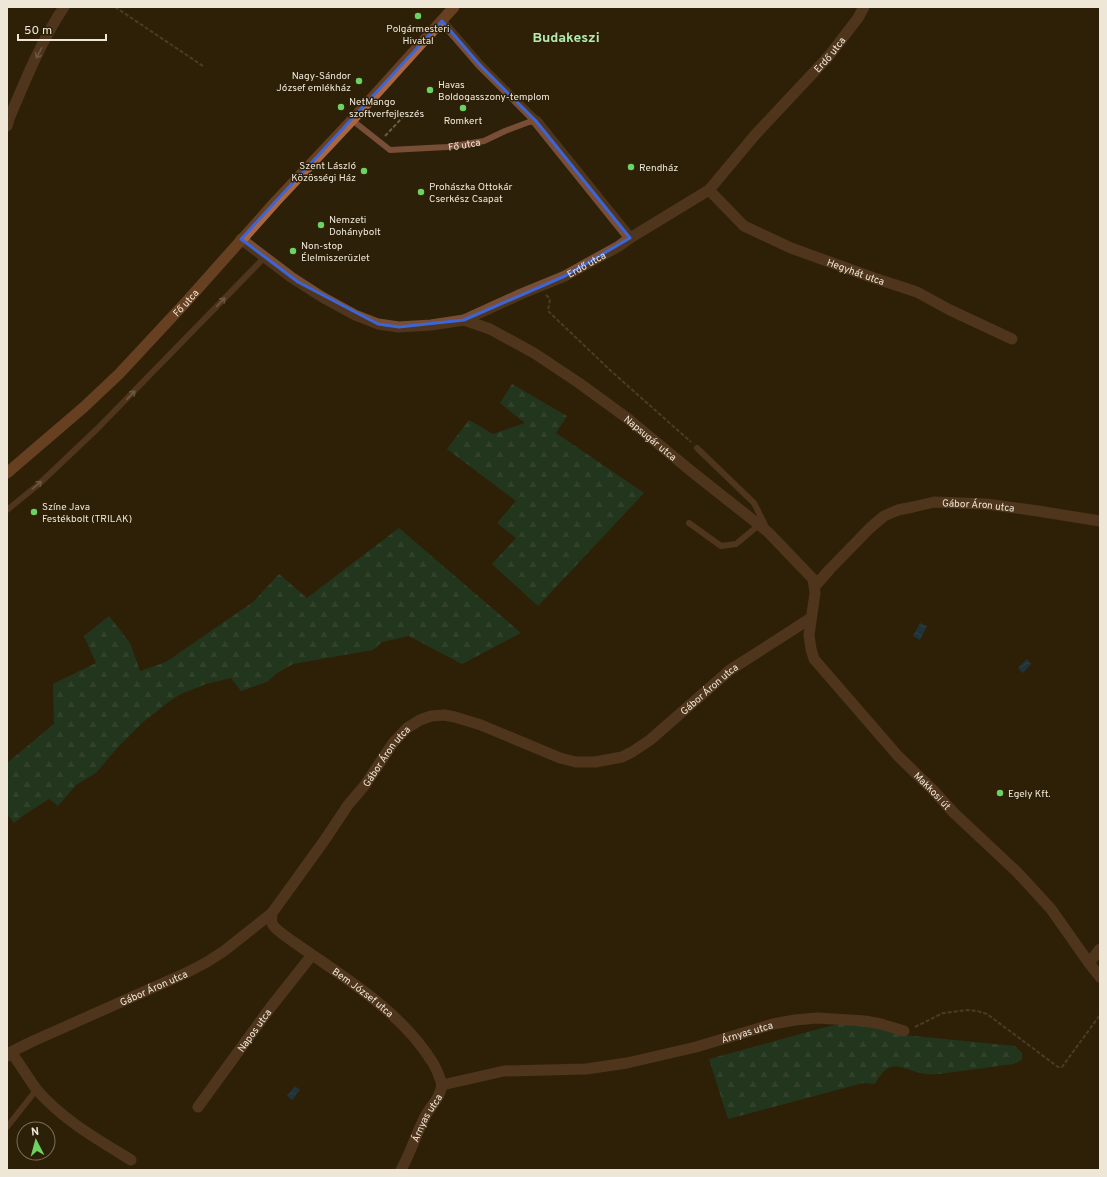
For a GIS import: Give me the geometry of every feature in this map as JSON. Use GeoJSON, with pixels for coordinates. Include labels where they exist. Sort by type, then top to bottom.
{"type":"FeatureCollection","features":[{"type":"Feature","properties":{"kind":"main road","name":"Fő utca"},"geometry":{"type":"LineString","coordinates":[[7,473],[84,407],[119,374],[186,302],[241,239],[442,22],[454,7]]}},
{"type":"Feature","properties":{"kind":"street"},"geometry":{"type":"LineString","coordinates":[[7,126],[32,66],[64,7]]}},
{"type":"Feature","properties":{"kind":"street","name":"Erdő utca"},"geometry":{"type":"LineString","coordinates":[[241,239],[291,277],[322,297],[354,315],[378,324],[399,327],[431,325],[464,320],[565,276],[619,246],[708,190],[755,135],[828,57],[858,18],[864,7]]}},
{"type":"Feature","properties":{"kind":"street"},"geometry":{"type":"LineString","coordinates":[[442,22],[480,65],[536,121],[630,238]]}},
{"type":"Feature","properties":{"kind":"street","name":"Hegyhát utca"},"geometry":{"type":"LineString","coordinates":[[708,190],[744,226],[798,251],[917,292],[950,310],[1012,339]]}},
{"type":"Feature","properties":{"kind":"street","name":"Napsugár utca"},"geometry":{"type":"LineString","coordinates":[[464,320],[490,329],[534,353],[627,418],[768,532],[808,573],[815,586]]}},
{"type":"Feature","properties":{"kind":"street","name":"Gábor Áron utca"},"geometry":{"type":"LineString","coordinates":[[815,586],[870,528],[884,516],[913,506],[934,502],[986,504],[1100,521]]}},
{"type":"Feature","properties":{"kind":"street","name":"Makkosi út"},"geometry":{"type":"LineString","coordinates":[[815,586],[809,635],[814,659],[898,756],[953,812],[1017,872],[1051,909],[1100,977]]}},
{"type":"Feature","properties":{"kind":"street","name":"Gábor Áron utca"},"geometry":{"type":"LineString","coordinates":[[9,1054],[87,1016],[186,973],[207,962],[224,951],[272,913],[348,805],[365,786],[393,743],[407,728],[420,720],[431,716],[444,715],[455,717],[481,725],[560,758],[576,762],[595,762],[622,756],[632,752],[650,740],[730,670],[812,618]]}},
{"type":"Feature","properties":{"kind":"street","name":"Bem József utca"},"geometry":{"type":"LineString","coordinates":[[272,913],[271,920],[273,926],[284,936],[388,1011],[414,1037],[433,1064],[442,1085]]}},
{"type":"Feature","properties":{"kind":"street"},"geometry":{"type":"LineString","coordinates":[[1089,963],[1100,949]]}},
{"type":"Feature","properties":{"kind":"street","name":"Napos utca"},"geometry":{"type":"LineString","coordinates":[[198,1107],[270,1008],[312,955]]}},
{"type":"Feature","properties":{"kind":"street","name":"Árnyas utca"},"geometry":{"type":"LineString","coordinates":[[401,1170],[428,1112],[440,1094],[442,1085],[504,1071],[586,1069],[627,1063],[696,1047],[773,1024],[795,1020],[817,1018],[865,1021],[904,1031]]}},
{"type":"Feature","properties":{"kind":"street"},"geometry":{"type":"LineString","coordinates":[[9,1054],[37,1089],[59,1112],[83,1130],[131,1160]]}},
{"type":"Feature","properties":{"kind":"lane","name":"Fő utca"},"geometry":{"type":"LineString","coordinates":[[352,120],[390,150],[447,147],[484,141],[505,131],[536,121]]}},
{"type":"Feature","properties":{"kind":"lane"},"geometry":{"type":"LineString","coordinates":[[7,510],[39,484],[97,430],[264,256]]}},
{"type":"Feature","properties":{"kind":"lane"},"geometry":{"type":"LineString","coordinates":[[697,448],[754,504],[768,532]]}},
{"type":"Feature","properties":{"kind":"lane"},"geometry":{"type":"LineString","coordinates":[[689,523],[721,546],[736,544],[759,525]]}},
{"type":"Feature","properties":{"kind":"lane"},"geometry":{"type":"LineString","coordinates":[[7,1127],[37,1089]]}},
{"type":"Feature","properties":{"kind":"path"},"geometry":{"type":"LineString","coordinates":[[115,7],[203,66]]}},
{"type":"Feature","properties":{"kind":"path"},"geometry":{"type":"LineString","coordinates":[[388,131],[404,117]]}},
{"type":"Feature","properties":{"kind":"path"},"geometry":{"type":"LineString","coordinates":[[550,299],[548,311],[611,371],[697,448]]}},
{"type":"Feature","properties":{"kind":"path"},"geometry":{"type":"LineString","coordinates":[[904,1031],[943,1013],[968,1010],[978,1011],[987,1014],[1058,1067],[1062,1067],[1100,1015]]}},
{"type":"Feature","properties":{"kind":"highlighted area"},"geometry":{"type":"Polygon","coordinates":[[[442,21],[480,65],[536,121],[630,238],[565,276],[464,320],[399,327],[378,324],[298,282],[241,239],[442,21]]]}},
{"type":"Feature","properties":{"kind":"green space"},"geometry":{"type":"Polygon","coordinates":[[[512,384],[567,416],[556,433],[644,493],[538,606],[492,564],[516,538],[497,523],[516,501],[447,449],[469,420],[493,434],[525,423],[500,403],[512,384]]]}},
{"type":"Feature","properties":{"kind":"green space"},"geometry":{"type":"Polygon","coordinates":[[[399,528],[521,633],[462,664],[409,636],[382,642],[373,650],[293,664],[277,673],[267,682],[241,691],[231,678],[206,684],[181,694],[143,722],[117,748],[96,773],[76,785],[58,806],[49,799],[14,823],[7,814],[7,763],[54,724],[53,684],[96,663],[84,636],[109,616],[130,643],[140,671],[166,662],[253,602],[279,574],[307,598],[399,528]]]}},
{"type":"Feature","properties":{"kind":"green space"},"geometry":{"type":"Polygon","coordinates":[[[840,1024],[869,1025],[904,1035],[1015,1046],[1022,1053],[1022,1060],[1013,1064],[939,1074],[917,1072],[897,1066],[892,1067],[886,1069],[875,1084],[863,1083],[728,1119],[709,1059],[840,1024]]]}},
{"type":"Feature","properties":{"kind":"water"},"geometry":{"type":"Polygon","coordinates":[[[920,623],[927,626],[920,640],[913,636],[920,623]]]}},
{"type":"Feature","properties":{"kind":"water"},"geometry":{"type":"Polygon","coordinates":[[[1027,659],[1031,664],[1023,673],[1018,668],[1027,659]]]}},
{"type":"Feature","properties":{"kind":"water"},"geometry":{"type":"Polygon","coordinates":[[[295,1086],[300,1090],[292,1100],[287,1096],[295,1086]]]}},
{"type":"Feature","properties":{"kind":"place","name":"Polgármesteri Hivatal"},"geometry":{"type":"Point","coordinates":[418,16]}},
{"type":"Feature","properties":{"kind":"place","name":"Nagy-Sándor József emlékház"},"geometry":{"type":"Point","coordinates":[359,81]}},
{"type":"Feature","properties":{"kind":"place","name":"Havas Boldogasszony-templom"},"geometry":{"type":"Point","coordinates":[430,90]}},
{"type":"Feature","properties":{"kind":"place","name":"NetMango szoftverfejleszés"},"geometry":{"type":"Point","coordinates":[341,107]}},
{"type":"Feature","properties":{"kind":"place","name":"Romkert"},"geometry":{"type":"Point","coordinates":[463,108]}},
{"type":"Feature","properties":{"kind":"place","name":"Rendház"},"geometry":{"type":"Point","coordinates":[631,167]}},
{"type":"Feature","properties":{"kind":"place","name":"Szent László Közösségi Ház"},"geometry":{"type":"Point","coordinates":[364,171]}},
{"type":"Feature","properties":{"kind":"place","name":"Prohászka Ottokár Cserkész Csapat"},"geometry":{"type":"Point","coordinates":[421,192]}},
{"type":"Feature","properties":{"kind":"place","name":"Nemzeti Dohánybolt"},"geometry":{"type":"Point","coordinates":[321,225]}},
{"type":"Feature","properties":{"kind":"place","name":"Non-stop Élelmiszerüzlet"},"geometry":{"type":"Point","coordinates":[293,251]}},
{"type":"Feature","properties":{"kind":"place","name":"Színe Java Festékbolt (TRILAK)"},"geometry":{"type":"Point","coordinates":[34,512]}},
{"type":"Feature","properties":{"kind":"place","name":"Egely Kft."},"geometry":{"type":"Point","coordinates":[1000,793]}},
{"type":"Feature","properties":{"kind":"district","name":"Budakeszi"},"geometry":{"type":"Point","coordinates":[566,37]}}]}
